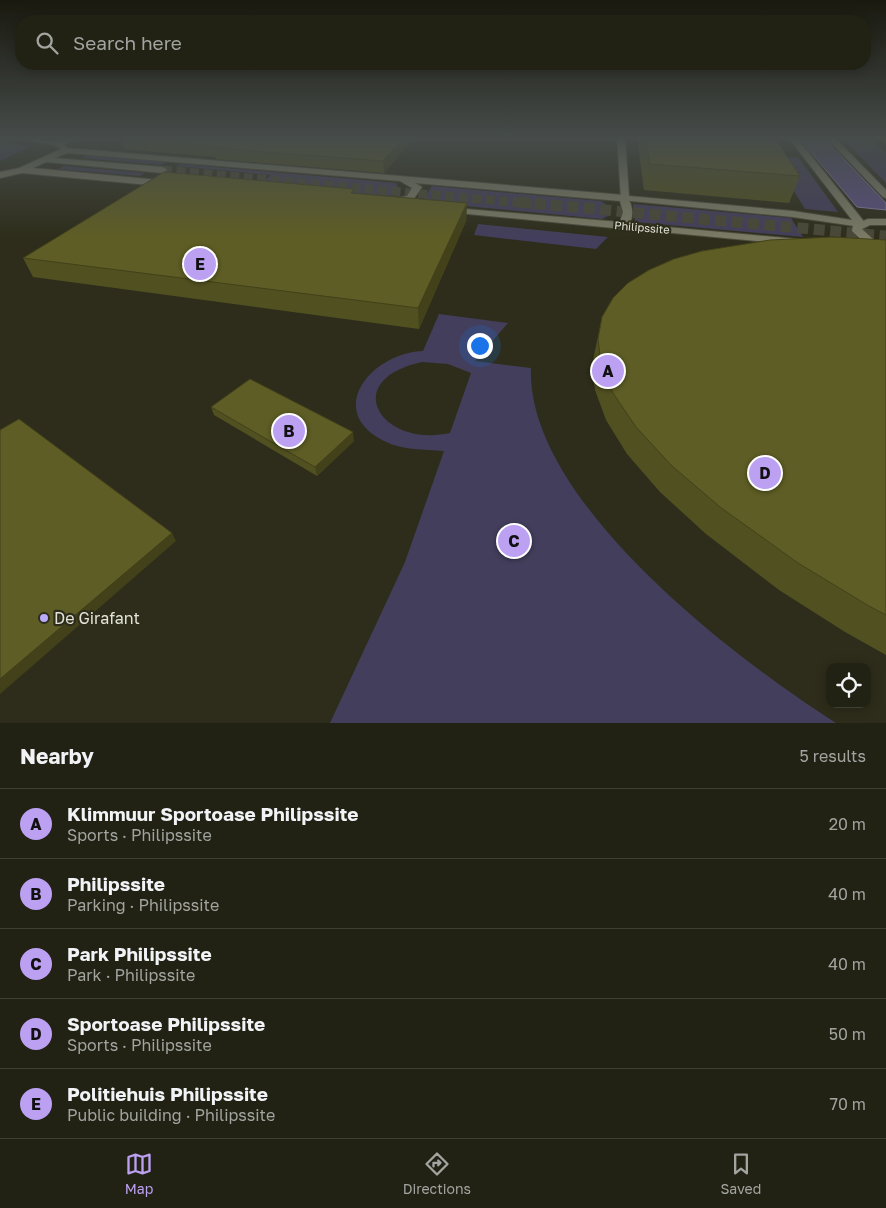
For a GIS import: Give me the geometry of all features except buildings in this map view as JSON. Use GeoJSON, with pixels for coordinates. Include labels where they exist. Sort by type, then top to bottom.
{"type":"FeatureCollection","features":[{"type":"Feature","properties":{"kind":"street"},"geometry":{"type":"LineString","coordinates":[[0,175],[19,171]]}},
{"type":"Feature","properties":{"kind":"street"},"geometry":{"type":"LineString","coordinates":[[0,186],[15,178],[21,171]]}},
{"type":"Feature","properties":{"kind":"street"},"geometry":{"type":"LineString","coordinates":[[30,171],[182,185]]}},
{"type":"Feature","properties":{"kind":"street"},"geometry":{"type":"LineString","coordinates":[[144,181],[162,171]]}},
{"type":"Feature","properties":{"kind":"street","name":"Philipssite"},"geometry":{"type":"LineString","coordinates":[[305,171],[793,214],[860,224],[886,222]]}},
{"type":"Feature","properties":{"kind":"street"},"geometry":{"type":"LineString","coordinates":[[623,171],[624,198],[628,207],[629,217],[624,226]]}},
{"type":"Feature","properties":{"kind":"street"},"geometry":{"type":"LineString","coordinates":[[818,171],[860,224],[857,227],[857,231],[870,242],[886,248]]}},
{"type":"Feature","properties":{"kind":"street"},"geometry":{"type":"LineString","coordinates":[[863,171],[886,195]]}},
{"type":"Feature","properties":{"kind":"street"},"geometry":{"type":"LineString","coordinates":[[401,179],[417,187],[410,198],[385,204],[414,206]]}},
{"type":"Feature","properties":{"kind":"street","name":"Philipssite"},"geometry":{"type":"LineString","coordinates":[[434,208],[812,243]]}},
{"type":"Feature","properties":{"kind":"street"},"geometry":{"type":"LineString","coordinates":[[851,242],[870,242]]}},
{"type":"Feature","properties":{"kind":"shaded area"},"geometry":{"type":"Polygon","coordinates":[[[78,171],[145,173],[140,176],[78,171]]]}},
{"type":"Feature","properties":{"kind":"shaded area"},"geometry":{"type":"Polygon","coordinates":[[[226,171],[257,171],[396,183],[400,191],[385,199],[260,184],[271,175],[226,171]]]}},
{"type":"Feature","properties":{"kind":"shaded area"},"geometry":{"type":"Polygon","coordinates":[[[781,171],[808,171],[838,212],[805,209],[781,171]]]}},
{"type":"Feature","properties":{"kind":"shaded area"},"geometry":{"type":"Polygon","coordinates":[[[826,171],[855,171],[886,203],[886,210],[857,207],[826,171]]]}},
{"type":"Feature","properties":{"kind":"shaded area"},"geometry":{"type":"Polygon","coordinates":[[[874,171],[886,171],[886,183],[874,171]]]}},
{"type":"Feature","properties":{"kind":"shaded area"},"geometry":{"type":"Polygon","coordinates":[[[432,186],[601,201],[611,211],[608,216],[602,219],[422,202],[432,186]]]}},
{"type":"Feature","properties":{"kind":"shaded area"},"geometry":{"type":"Polygon","coordinates":[[[633,204],[791,218],[803,237],[635,222],[633,204]]]}},
{"type":"Feature","properties":{"kind":"shaded area"},"geometry":{"type":"Polygon","coordinates":[[[478,224],[608,237],[596,249],[474,235],[478,224]]]}},
{"type":"Feature","properties":{"kind":"shaded area"},"geometry":{"type":"Polygon","coordinates":[[[439,314],[508,323],[475,361],[531,368],[538,418],[562,470],[598,521],[643,571],[693,617],[745,659],[836,723],[330,723],[405,562],[444,451],[406,448],[384,441],[366,429],[357,415],[356,400],[362,386],[372,372],[404,354],[423,351],[439,314]],[[422,362],[397,371],[382,383],[376,396],[379,410],[388,422],[404,431],[425,435],[450,433],[471,373],[448,364],[422,362]]]}},
{"type":"Feature","properties":{"kind":"tunnel"},"geometry":{"type":"LineString","coordinates":[[171,171],[532,204]]}},
{"type":"Feature","properties":{"kind":"tunnel"},"geometry":{"type":"LineString","coordinates":[[518,202],[886,236]]}},
{"type":"Feature","properties":{"kind":"place","name":"Politiehuis Philipssite"},"geometry":{"type":"Point","coordinates":[200,264]}},
{"type":"Feature","properties":{"kind":"place","name":"Klimmuur Sportoase Philipssite"},"geometry":{"type":"Point","coordinates":[608,371]}},
{"type":"Feature","properties":{"kind":"place","name":"Philipssite"},"geometry":{"type":"Point","coordinates":[289,431]}},
{"type":"Feature","properties":{"kind":"place","name":"Sportoase Philipssite"},"geometry":{"type":"Point","coordinates":[765,473]}},
{"type":"Feature","properties":{"kind":"place","name":"Park Philipssite"},"geometry":{"type":"Point","coordinates":[514,541]}},
{"type":"Feature","properties":{"kind":"place","name":"De Girafant"},"geometry":{"type":"Point","coordinates":[44,618]}}]}
